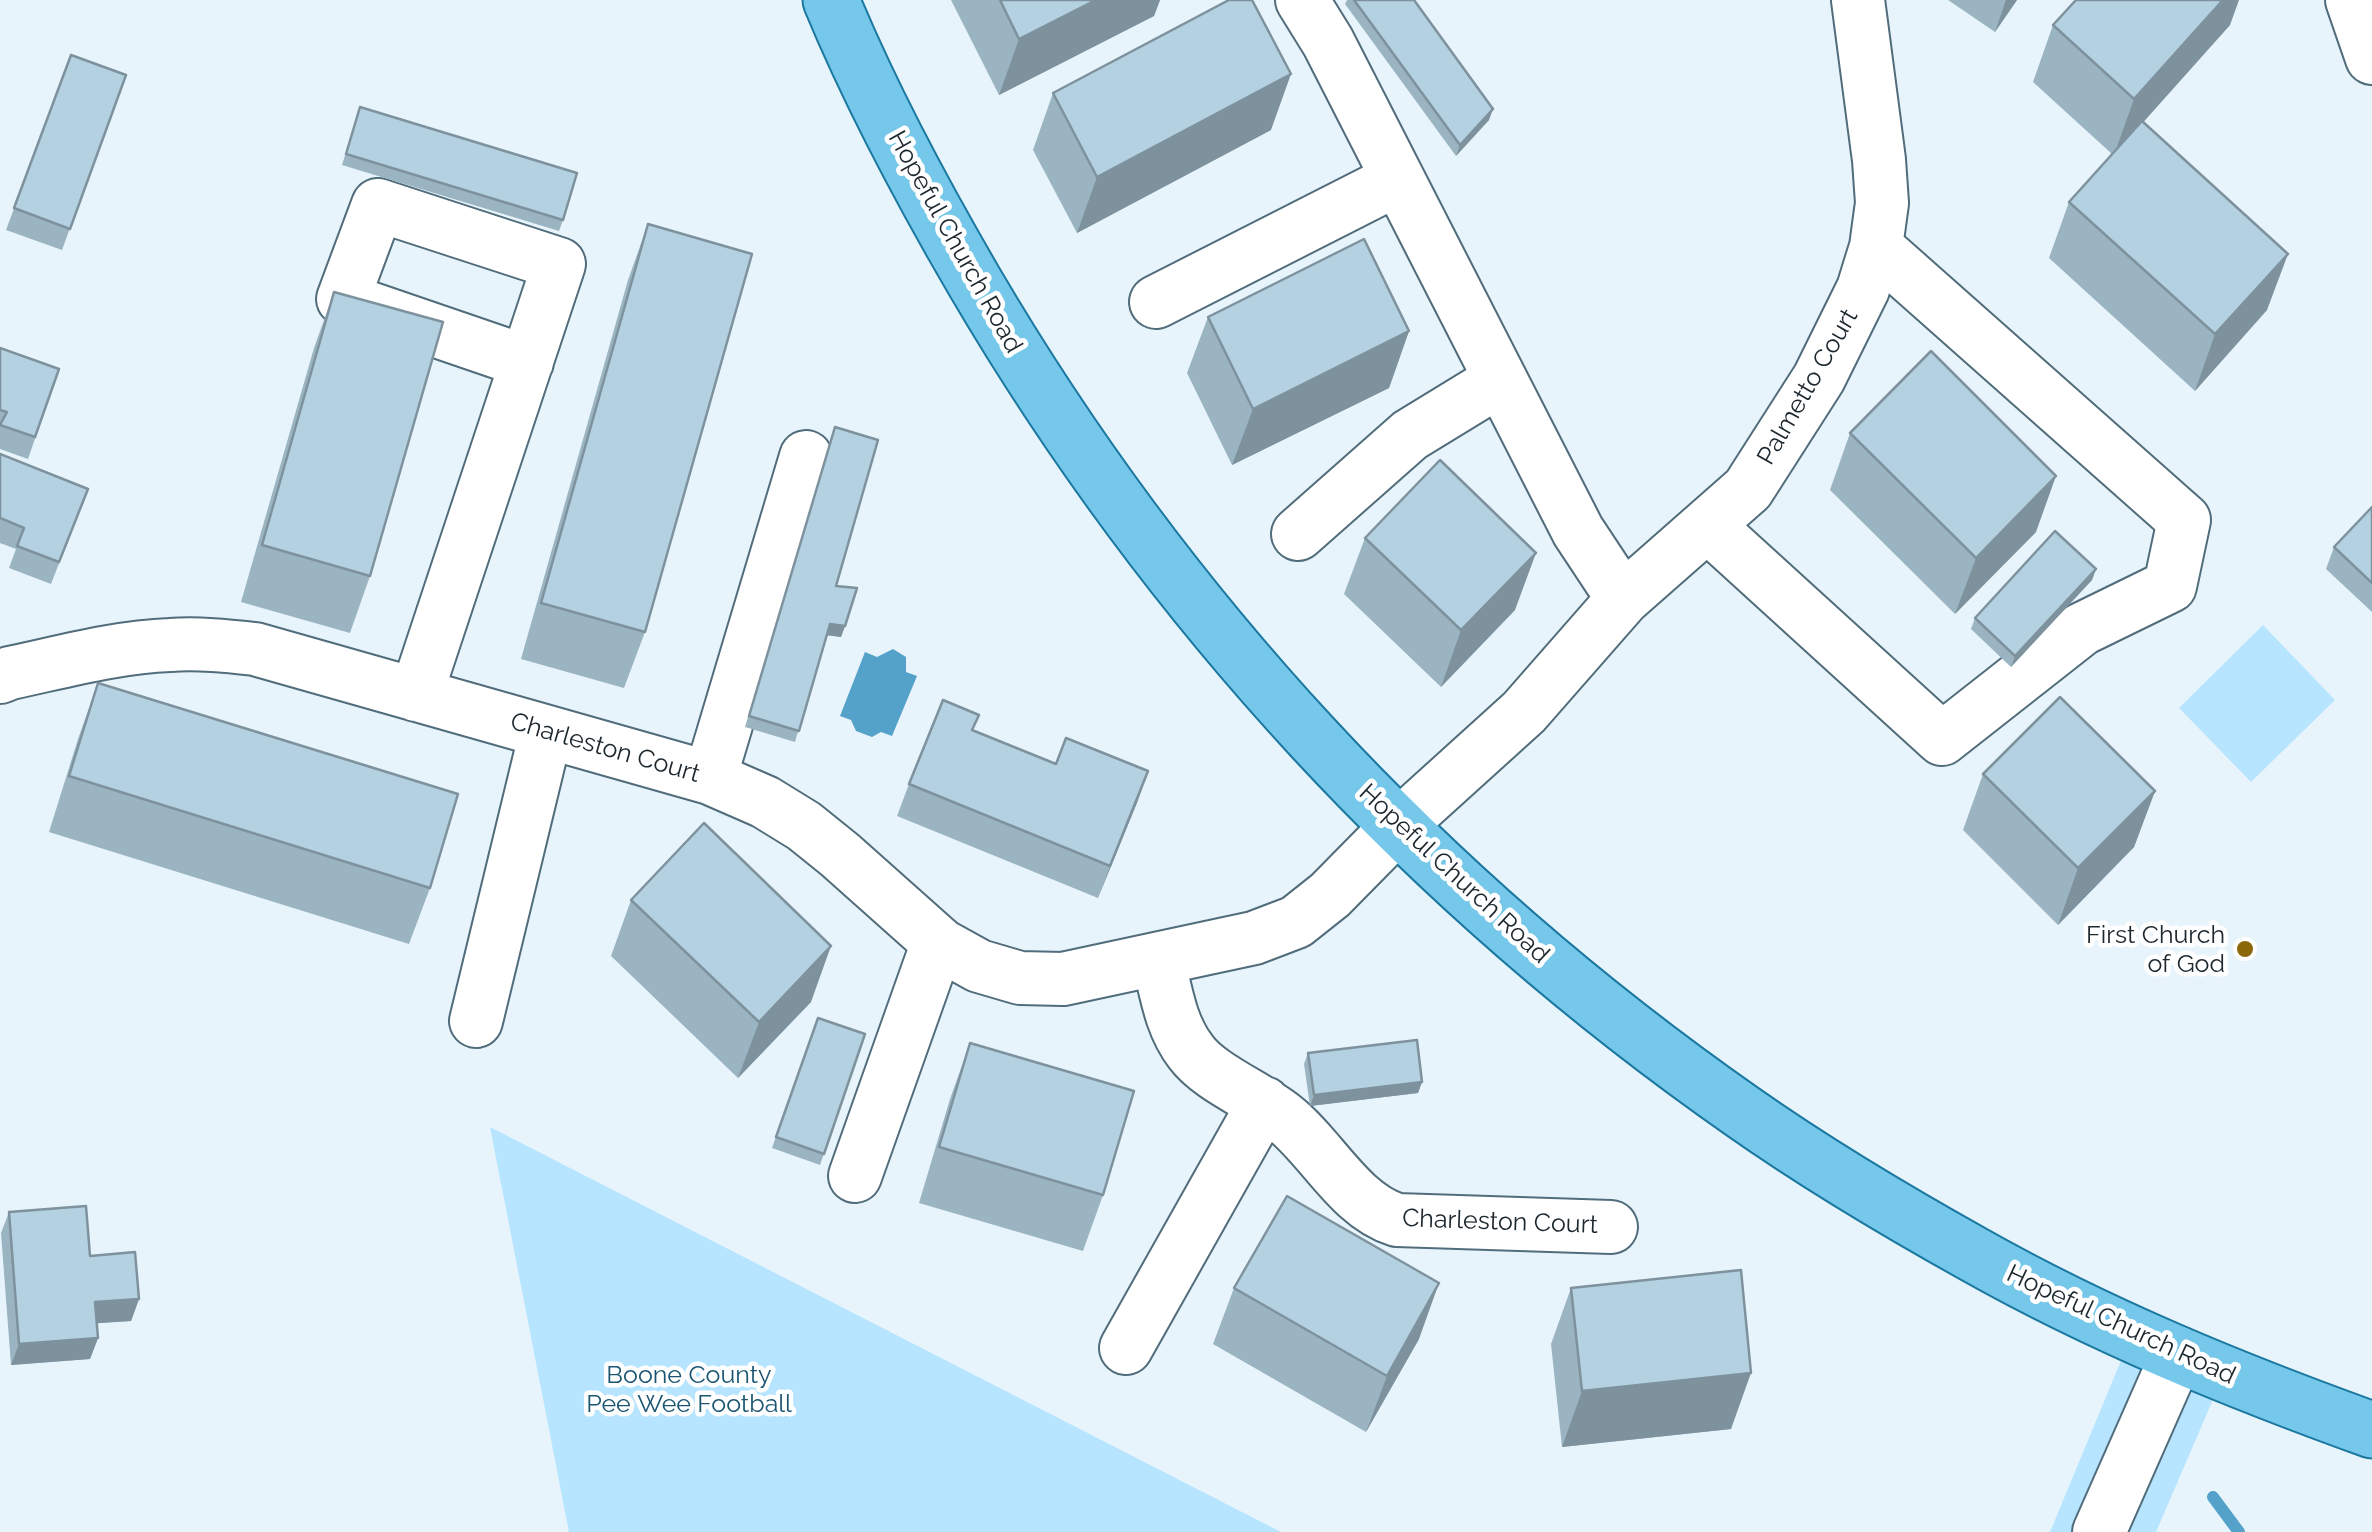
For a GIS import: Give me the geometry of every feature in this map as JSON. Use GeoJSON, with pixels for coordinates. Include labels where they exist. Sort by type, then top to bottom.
{"type":"FeatureCollection","features":[{"type":"Feature","properties":{"kind":"main road","name":"Hopeful Church Road"},"geometry":{"type":"LineString","coordinates":[[831,0],[929,204],[1022,362],[1072,438],[1152,549],[1268,690],[1397,826],[1494,916],[1635,1033],[1745,1114],[1860,1188],[1978,1257],[2100,1320],[2268,1393],[2372,1430]]}},
{"type":"Feature","properties":{"kind":"street"},"geometry":{"type":"LineString","coordinates":[[1302,0],[1328,42],[1578,530],[1624,599]]}},
{"type":"Feature","properties":{"kind":"street","name":"Palmetto Court"},"geometry":{"type":"LineString","coordinates":[[1397,826],[1524,712],[1624,599],[1748,489],[1819,378],[1863,289],[1876,246],[1882,202],[1858,0]]}},
{"type":"Feature","properties":{"kind":"street"},"geometry":{"type":"LineString","coordinates":[[2352,0],[2372,58]]}},
{"type":"Feature","properties":{"kind":"street"},"geometry":{"type":"LineString","coordinates":[[1156,302],[1398,178]]}},
{"type":"Feature","properties":{"kind":"street"},"geometry":{"type":"LineString","coordinates":[[1707,525],[1942,738],[2082,629],[2170,586],[2184,520],[1876,246]]}},
{"type":"Feature","properties":{"kind":"street"},"geometry":{"type":"LineString","coordinates":[[416,695],[526,362]]}},
{"type":"Feature","properties":{"kind":"street"},"geometry":{"type":"LineString","coordinates":[[1298,534],[1410,434],[1500,380]]}},
{"type":"Feature","properties":{"kind":"street"},"geometry":{"type":"LineString","coordinates":[[710,778],[806,457]]}},
{"type":"Feature","properties":{"kind":"street","name":"Charleston Court"},"geometry":{"type":"LineString","coordinates":[[0,676],[122,650],[167,645],[212,644],[255,649],[710,778],[765,802],[804,826],[938,942],[978,966],[1020,978],[1063,978],[1158,959],[1254,938],[1296,922],[1330,896],[1397,826]]}},
{"type":"Feature","properties":{"kind":"street"},"geometry":{"type":"LineString","coordinates":[[476,1021],[546,732]]}},
{"type":"Feature","properties":{"kind":"street"},"geometry":{"type":"LineString","coordinates":[[854,1176],[938,942]]}},
{"type":"Feature","properties":{"kind":"street","name":"Charleston Court"},"geometry":{"type":"LineString","coordinates":[[1158,959],[1173,1021],[1192,1054],[1211,1071],[1264,1102],[1289,1122],[1365,1203],[1382,1215],[1396,1220],[1611,1227]]}},
{"type":"Feature","properties":{"kind":"street"},"geometry":{"type":"LineString","coordinates":[[1126,1348],[1264,1102]]}},
{"type":"Feature","properties":{"kind":"street"},"geometry":{"type":"LineString","coordinates":[[2099,1532],[2178,1353]]}},
{"type":"Feature","properties":{"kind":"green space"},"geometry":{"type":"Polygon","coordinates":[[[2263,625],[2335,700],[2251,782],[2179,708],[2263,625]]]}},
{"type":"Feature","properties":{"kind":"green space","name":"Boone County Pee Wee Football"},"geometry":{"type":"Polygon","coordinates":[[[490,1127],[1281,1532],[569,1532],[490,1127]]]}},
{"type":"Feature","properties":{"kind":"green space"},"geometry":{"type":"Polygon","coordinates":[[[2132,1334],[2224,1374],[2156,1532],[2050,1532],[2132,1334]]]}},
{"type":"Feature","properties":{"kind":"shaded area"},"geometry":{"type":"Polygon","coordinates":[[[893,649],[906,657],[906,672],[917,676],[892,736],[881,732],[872,737],[856,731],[851,720],[840,716],[865,652],[877,657],[893,649]]]}},
{"type":"Feature","properties":{"kind":"building"},"geometry":{"type":"Polygon","coordinates":[[[1000,0],[1096,0],[1019,39],[1000,0]]]}},
{"type":"Feature","properties":{"kind":"building"},"geometry":{"type":"Polygon","coordinates":[[[1229,0],[1252,0],[1291,74],[1097,177],[1053,93],[1229,0]]]}},
{"type":"Feature","properties":{"kind":"building"},"geometry":{"type":"Polygon","coordinates":[[[1354,0],[1414,0],[1493,109],[1460,145],[1354,0]]]}},
{"type":"Feature","properties":{"kind":"building"},"geometry":{"type":"Polygon","coordinates":[[[2076,0],[2223,0],[2134,99],[2053,25],[2076,0]]]}},
{"type":"Feature","properties":{"kind":"building"},"geometry":{"type":"Polygon","coordinates":[[[71,55],[126,75],[70,229],[14,208],[71,55]]]}},
{"type":"Feature","properties":{"kind":"building"},"geometry":{"type":"Polygon","coordinates":[[[360,107],[577,173],[563,220],[346,154],[360,107]]]}},
{"type":"Feature","properties":{"kind":"building"},"geometry":{"type":"Polygon","coordinates":[[[2142,121],[2288,254],[2215,334],[2069,202],[2142,121]]]}},
{"type":"Feature","properties":{"kind":"building"},"geometry":{"type":"Polygon","coordinates":[[[648,224],[752,254],[645,632],[541,603],[648,224]]]}},
{"type":"Feature","properties":{"kind":"building"},"geometry":{"type":"Polygon","coordinates":[[[1364,239],[1409,331],[1253,409],[1208,317],[1364,239]]]}},
{"type":"Feature","properties":{"kind":"building"},"geometry":{"type":"Polygon","coordinates":[[[334,292],[443,322],[370,576],[262,545],[334,292]]]}},
{"type":"Feature","properties":{"kind":"building"},"geometry":{"type":"Polygon","coordinates":[[[0,348],[59,369],[35,437],[0,425],[7,412],[0,410],[0,348]]]}},
{"type":"Feature","properties":{"kind":"building"},"geometry":{"type":"Polygon","coordinates":[[[1931,351],[2056,476],[1976,558],[1850,433],[1931,351]]]}},
{"type":"Feature","properties":{"kind":"building"},"geometry":{"type":"Polygon","coordinates":[[[835,427],[878,440],[836,586],[857,588],[845,626],[830,624],[799,731],[749,716],[835,427]]]}},
{"type":"Feature","properties":{"kind":"building"},"geometry":{"type":"Polygon","coordinates":[[[0,454],[88,489],[59,562],[17,546],[24,528],[0,518],[0,454]]]}},
{"type":"Feature","properties":{"kind":"building"},"geometry":{"type":"Polygon","coordinates":[[[1440,460],[1536,553],[1461,630],[1365,538],[1440,460]]]}},
{"type":"Feature","properties":{"kind":"building"},"geometry":{"type":"Polygon","coordinates":[[[2372,507],[2372,583],[2334,547],[2372,507]]]}},
{"type":"Feature","properties":{"kind":"building"},"geometry":{"type":"Polygon","coordinates":[[[2055,531],[2096,569],[2015,656],[1975,618],[2055,531]]]}},
{"type":"Feature","properties":{"kind":"building"},"geometry":{"type":"Polygon","coordinates":[[[98,683],[458,794],[430,888],[69,776],[98,683]]]}},
{"type":"Feature","properties":{"kind":"building"},"geometry":{"type":"Polygon","coordinates":[[[2060,697],[2155,791],[2078,868],[1983,774],[2060,697]]]}},
{"type":"Feature","properties":{"kind":"building"},"geometry":{"type":"Polygon","coordinates":[[[943,700],[979,715],[972,730],[1056,764],[1066,738],[1148,771],[1110,866],[909,784],[943,700]]]}},
{"type":"Feature","properties":{"kind":"building"},"geometry":{"type":"Polygon","coordinates":[[[704,823],[831,946],[759,1022],[631,900],[704,823]]]}},
{"type":"Feature","properties":{"kind":"building"},"geometry":{"type":"Polygon","coordinates":[[[818,1018],[865,1034],[824,1154],[776,1137],[818,1018]]]}},
{"type":"Feature","properties":{"kind":"building"},"geometry":{"type":"Polygon","coordinates":[[[1417,1040],[1422,1082],[1314,1095],[1308,1053],[1417,1040]]]}},
{"type":"Feature","properties":{"kind":"building"},"geometry":{"type":"Polygon","coordinates":[[[970,1043],[1134,1091],[1103,1195],[939,1147],[970,1043]]]}},
{"type":"Feature","properties":{"kind":"building"},"geometry":{"type":"Polygon","coordinates":[[[1287,1196],[1439,1283],[1387,1376],[1234,1288],[1287,1196]]]}},
{"type":"Feature","properties":{"kind":"building"},"geometry":{"type":"Polygon","coordinates":[[[86,1206],[90,1256],[135,1252],[139,1299],[95,1302],[98,1338],[19,1344],[9,1212],[86,1206]]]}},
{"type":"Feature","properties":{"kind":"building"},"geometry":{"type":"Polygon","coordinates":[[[1741,1270],[1751,1373],[1582,1391],[1571,1288],[1741,1270]]]}},
{"type":"Feature","properties":{"kind":"waterway"},"geometry":{"type":"LineString","coordinates":[[2213,1497],[2239,1532]]}},
{"type":"Feature","properties":{"kind":"place","name":"First Church of God"},"geometry":{"type":"Point","coordinates":[2245,949]}}]}
